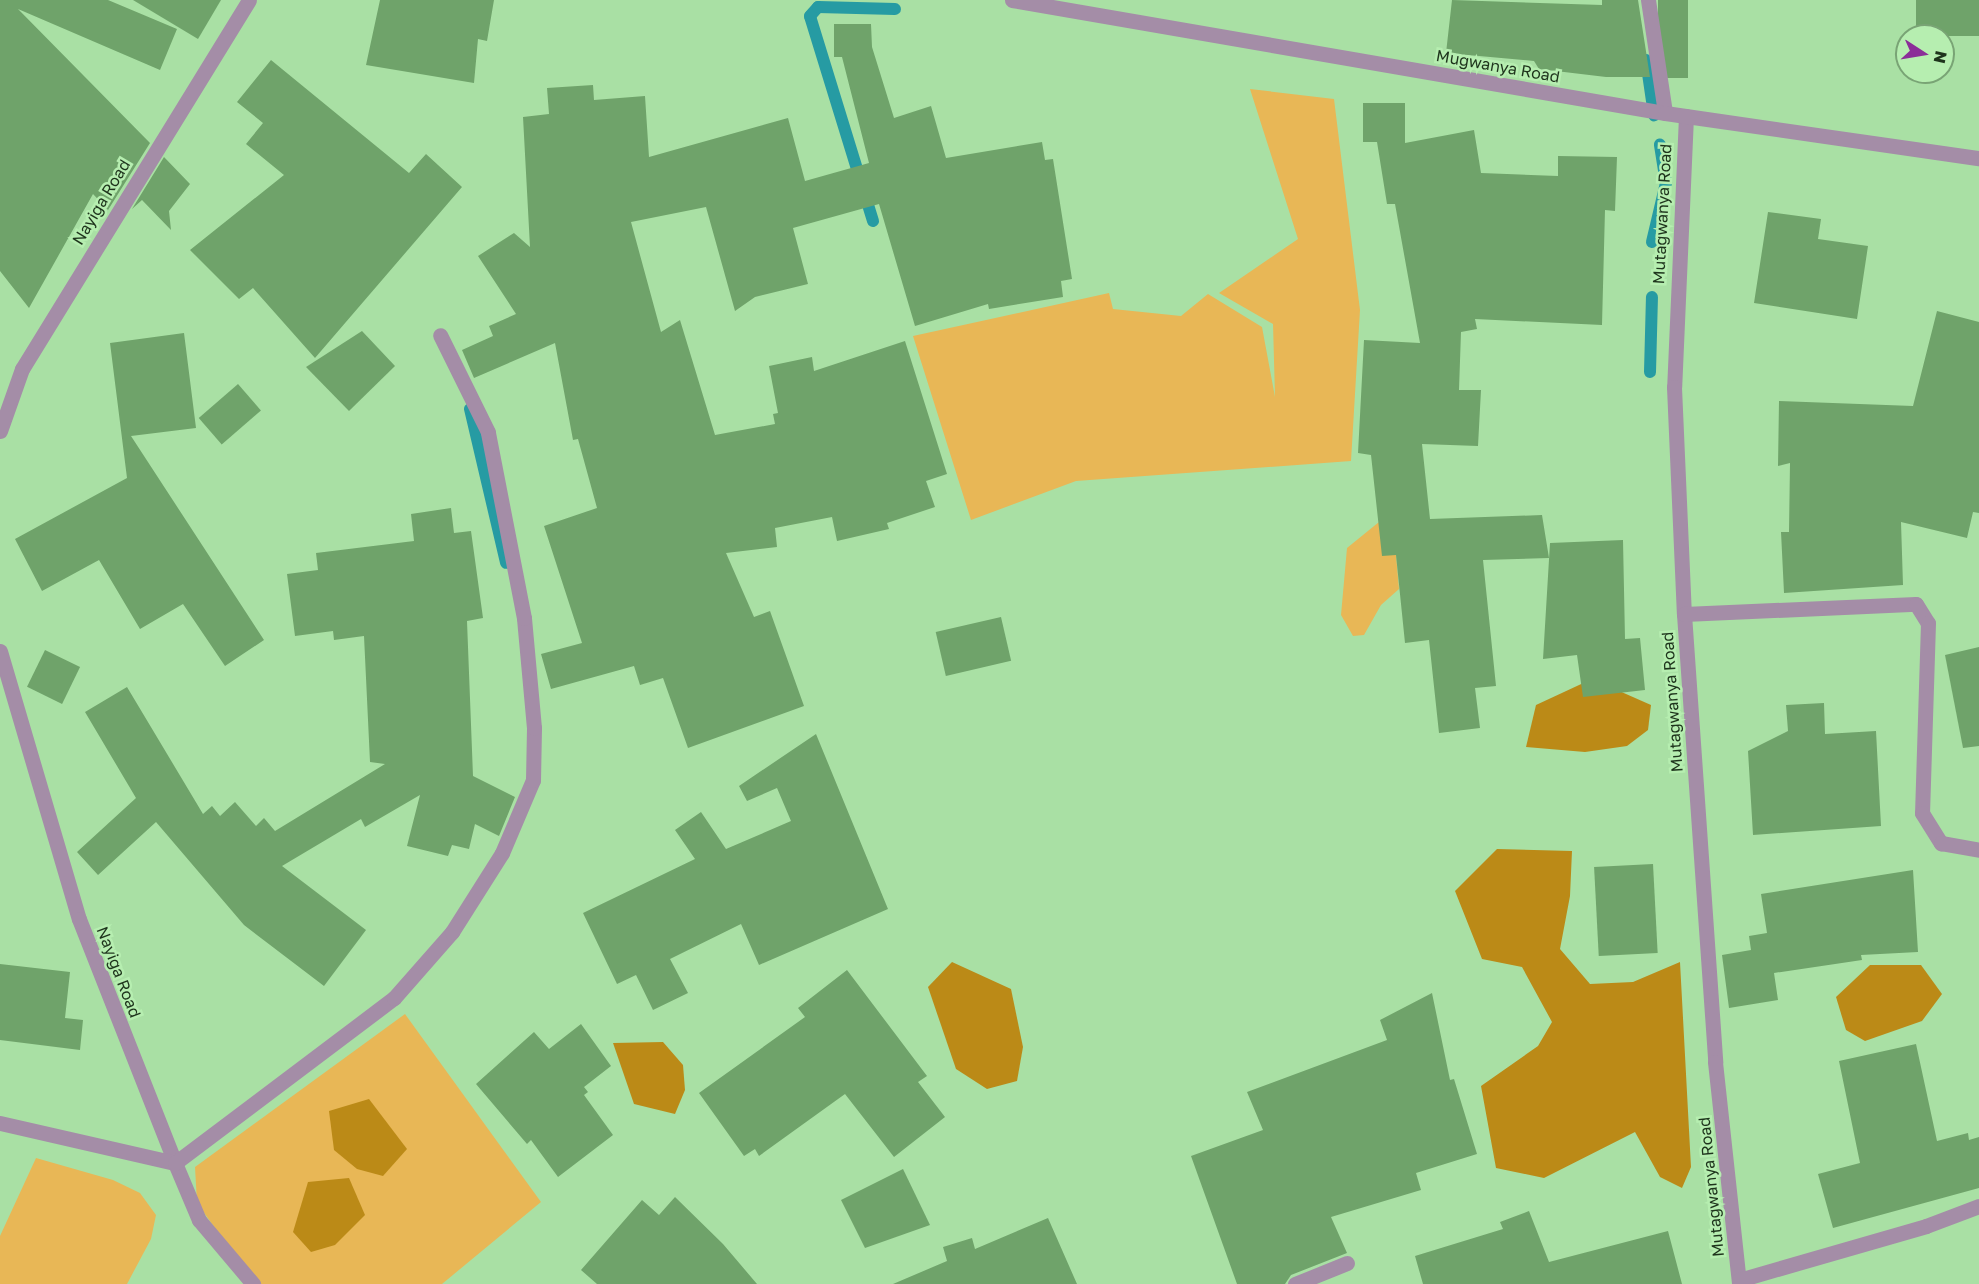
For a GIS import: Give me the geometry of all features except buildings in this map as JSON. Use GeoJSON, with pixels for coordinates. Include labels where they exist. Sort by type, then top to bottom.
{"type":"FeatureCollection","features":[{"type":"Feature","properties":{"kind":"street","name":"Nayiga Road"},"geometry":{"type":"LineString","coordinates":[[0,431],[22,369],[249,0]]}},
{"type":"Feature","properties":{"kind":"street","name":"Mugwanya Road"},"geometry":{"type":"LineString","coordinates":[[1012,0],[1062,4],[1665,113],[1979,158]]}},
{"type":"Feature","properties":{"kind":"street"},"geometry":{"type":"LineString","coordinates":[[1648,0],[1665,113]]}},
{"type":"Feature","properties":{"kind":"street","name":"Mutagwanya Road"},"geometry":{"type":"LineString","coordinates":[[1686,116],[1674,387],[1684,614],[1715,1062],[1739,1282]]}},
{"type":"Feature","properties":{"kind":"street"},"geometry":{"type":"LineString","coordinates":[[0,1123],[175,1163],[394,998],[452,932],[502,853],[530,795],[534,728],[524,618],[501,488],[488,432],[440,334]]}},
{"type":"Feature","properties":{"kind":"street"},"geometry":{"type":"LineString","coordinates":[[1684,614],[1916,604],[1928,623],[1922,813],[1941,843],[1979,850]]}},
{"type":"Feature","properties":{"kind":"street","name":"Nayiga Road"},"geometry":{"type":"LineString","coordinates":[[0,651],[79,919],[175,1163],[199,1220],[253,1284]]}},
{"type":"Feature","properties":{"kind":"street"},"geometry":{"type":"LineString","coordinates":[[1739,1282],[1926,1226],[1979,1206]]}},
{"type":"Feature","properties":{"kind":"street"},"geometry":{"type":"LineString","coordinates":[[1295,1284],[1347,1263]]}},
{"type":"Feature","properties":{"kind":"shaded area"},"geometry":{"type":"Polygon","coordinates":[[[1250,89],[1334,99],[1360,310],[1351,461],[1076,481],[971,520],[913,336],[1109,293],[1113,309],[1181,316],[1208,294],[1262,327],[1275,397],[1273,324],[1219,293],[1298,239],[1250,89]]]}},
{"type":"Feature","properties":{"kind":"shaded area"},"geometry":{"type":"Polygon","coordinates":[[[1379,522],[1396,555],[1399,589],[1381,605],[1364,635],[1353,636],[1341,615],[1347,548],[1379,522]]]}},
{"type":"Feature","properties":{"kind":"shaded area"},"geometry":{"type":"Polygon","coordinates":[[[1592,679],[1651,705],[1648,730],[1627,746],[1585,752],[1526,747],[1536,705],[1592,679]]]}},
{"type":"Feature","properties":{"kind":"shaded area"},"geometry":{"type":"Polygon","coordinates":[[[1497,849],[1572,851],[1570,896],[1560,949],[1590,984],[1633,982],[1680,962],[1691,1167],[1682,1188],[1660,1177],[1635,1132],[1544,1178],[1496,1168],[1481,1086],[1538,1046],[1552,1022],[1522,967],[1482,959],[1455,891],[1497,849]]]}},
{"type":"Feature","properties":{"kind":"shaded area"},"geometry":{"type":"Polygon","coordinates":[[[952,962],[1011,989],[1023,1047],[1017,1081],[987,1089],[956,1069],[928,987],[952,962]]]}},
{"type":"Feature","properties":{"kind":"shaded area"},"geometry":{"type":"Polygon","coordinates":[[[1870,965],[1921,965],[1942,994],[1922,1021],[1865,1041],[1846,1030],[1836,997],[1870,965]]]}},
{"type":"Feature","properties":{"kind":"shaded area"},"geometry":{"type":"Polygon","coordinates":[[[405,1014],[541,1202],[442,1284],[255,1284],[197,1203],[195,1167],[405,1014]]]}},
{"type":"Feature","properties":{"kind":"shaded area"},"geometry":{"type":"Polygon","coordinates":[[[663,1042],[683,1065],[685,1090],[675,1114],[634,1104],[613,1043],[663,1042]]]}},
{"type":"Feature","properties":{"kind":"shaded area"},"geometry":{"type":"Polygon","coordinates":[[[369,1099],[407,1149],[383,1176],[357,1169],[334,1150],[329,1111],[369,1099]]]}},
{"type":"Feature","properties":{"kind":"shaded area"},"geometry":{"type":"Polygon","coordinates":[[[36,1158],[113,1180],[140,1193],[156,1215],[151,1239],[127,1284],[0,1284],[0,1236],[36,1158]]]}},
{"type":"Feature","properties":{"kind":"shaded area"},"geometry":{"type":"Polygon","coordinates":[[[349,1178],[365,1215],[335,1245],[311,1252],[293,1232],[308,1182],[349,1178]]]}},
{"type":"Feature","properties":{"kind":"waterway"},"geometry":{"type":"LineString","coordinates":[[873,221],[810,16],[818,7],[895,9]]}},
{"type":"Feature","properties":{"kind":"waterway"},"geometry":{"type":"LineString","coordinates":[[1646,60],[1654,115]]}},
{"type":"Feature","properties":{"kind":"waterway"},"geometry":{"type":"LineString","coordinates":[[1652,242],[1666,183],[1660,144]]}},
{"type":"Feature","properties":{"kind":"waterway"},"geometry":{"type":"LineString","coordinates":[[1650,372],[1652,297]]}},
{"type":"Feature","properties":{"kind":"waterway"},"geometry":{"type":"LineString","coordinates":[[470,409],[506,563]]}}]}
